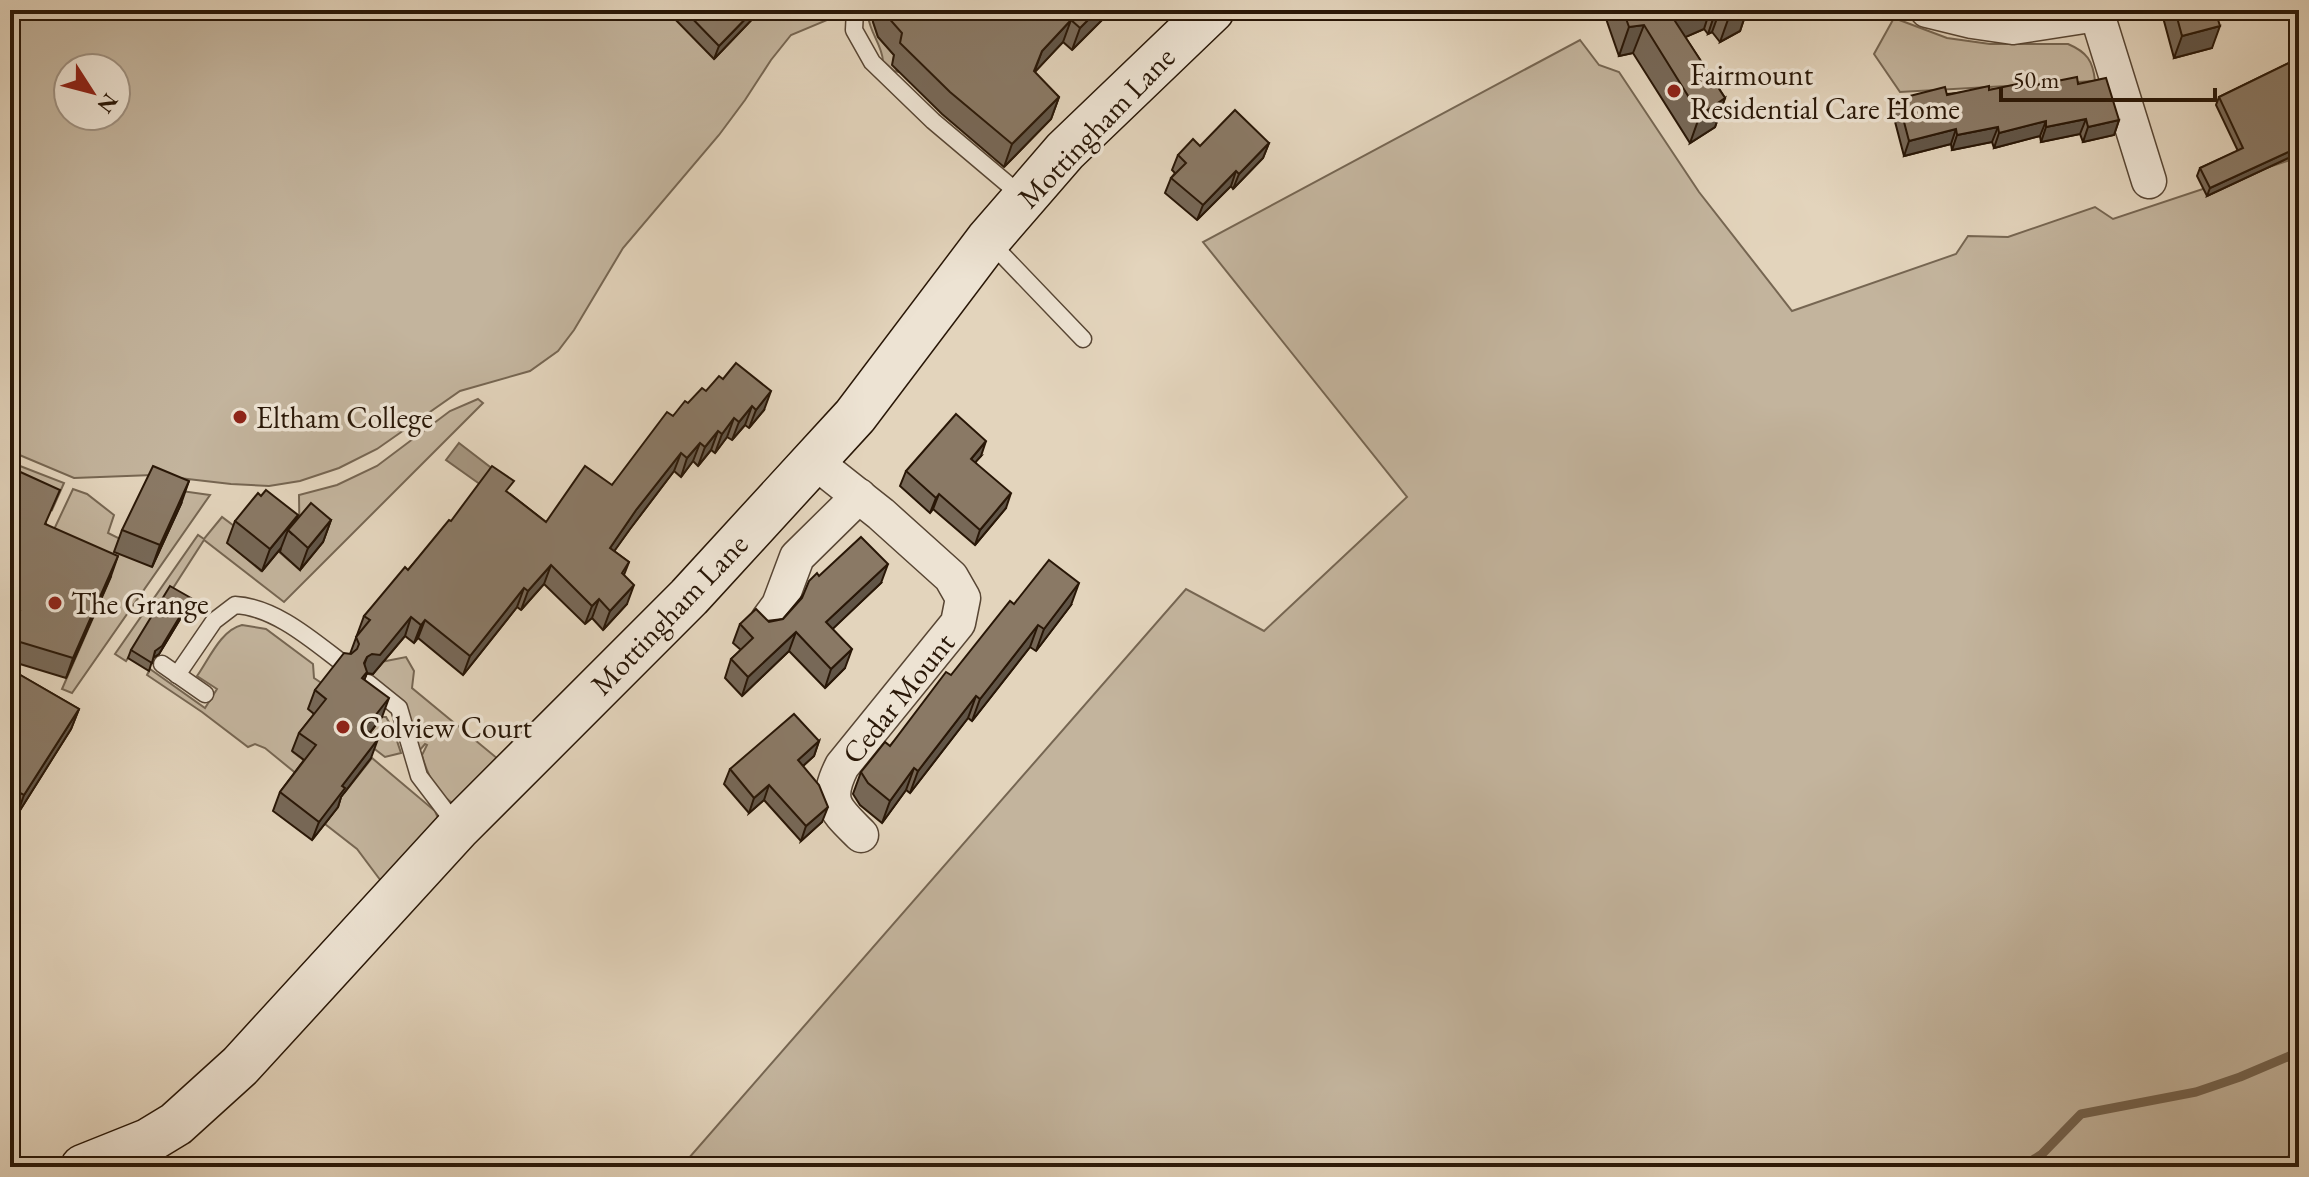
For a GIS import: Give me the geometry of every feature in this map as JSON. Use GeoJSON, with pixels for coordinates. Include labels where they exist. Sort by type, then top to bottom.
{"type":"FeatureCollection","features":[{"type":"Feature","properties":{"kind":"street","name":"Mottingham Lane"},"geometry":{"type":"LineString","coordinates":[[83,1167],[148,1141],[176,1124],[240,1066],[458,828],[689,597],[855,416],[988,240],[1065,151],[1212,10]]}},
{"type":"Feature","properties":{"kind":"street"},"geometry":{"type":"LineString","coordinates":[[1927,10],[2013,27],[2097,14],[2149,181]]}},
{"type":"Feature","properties":{"kind":"street","name":"Cedar Mount"},"geometry":{"type":"LineString","coordinates":[[814,461],[951,577],[963,598],[958,623],[842,766],[832,787],[834,808],[861,835]]}},
{"type":"Feature","properties":{"kind":"street"},"geometry":{"type":"LineString","coordinates":[[768,620],[779,605],[797,557],[859,496]]}},
{"type":"Feature","properties":{"kind":"lane"},"geometry":{"type":"LineString","coordinates":[[855,10],[854,30],[872,62],[933,121],[1024,198]]}},
{"type":"Feature","properties":{"kind":"lane"},"geometry":{"type":"LineString","coordinates":[[988,240],[1083,339]]}},
{"type":"Feature","properties":{"kind":"lane"},"geometry":{"type":"LineString","coordinates":[[177,675],[214,621],[235,605],[260,609],[312,640],[341,662]]}},
{"type":"Feature","properties":{"kind":"lane"},"geometry":{"type":"LineString","coordinates":[[162,664],[205,694]]}},
{"type":"Feature","properties":{"kind":"lane"},"geometry":{"type":"LineString","coordinates":[[368,683],[399,708],[419,776],[458,828]]}},
{"type":"Feature","properties":{"kind":"shaded area","name":"Eltham College"},"geometry":{"type":"Polygon","coordinates":[[[10,10],[841,10],[832,18],[791,35],[719,135],[623,248],[558,351],[530,371],[460,391],[377,449],[339,468],[300,481],[269,486],[153,475],[74,478],[10,451],[10,10]]]}},
{"type":"Feature","properties":{"kind":"shaded area"},"geometry":{"type":"Polygon","coordinates":[[[871,15],[878,37],[894,55],[893,65],[899,72],[883,61],[869,22],[868,16],[871,15]]]}},
{"type":"Feature","properties":{"kind":"shaded area"},"geometry":{"type":"Polygon","coordinates":[[[1894,18],[1947,38],[1990,44],[2068,44],[2088,58],[2095,81],[1900,92],[1874,54],[1894,18]]]}},
{"type":"Feature","properties":{"kind":"shaded area"},"geometry":{"type":"Polygon","coordinates":[[[1580,40],[1599,65],[1619,72],[1699,192],[1792,311],[1956,254],[1968,236],[2008,237],[2095,207],[2113,219],[2299,157],[2299,1152],[2262,1167],[681,1167],[1186,589],[1264,631],[1407,497],[1203,242],[1580,40]]]}},
{"type":"Feature","properties":{"kind":"shaded area"},"geometry":{"type":"Polygon","coordinates":[[[478,399],[483,403],[284,602],[204,540],[126,661],[115,654],[198,535],[204,539],[222,517],[238,529],[228,543],[261,571],[278,551],[300,570],[299,495],[337,485],[377,466],[450,411],[478,399]]]}},
{"type":"Feature","properties":{"kind":"shaded area"},"geometry":{"type":"Polygon","coordinates":[[[459,443],[494,470],[481,485],[446,460],[459,443]]]}},
{"type":"Feature","properties":{"kind":"shaded area"},"geometry":{"type":"Polygon","coordinates":[[[20,466],[64,483],[52,510],[10,487],[20,466]]]}},
{"type":"Feature","properties":{"kind":"shaded area"},"geometry":{"type":"Polygon","coordinates":[[[146,486],[210,495],[72,693],[62,689],[111,577],[50,538],[73,489],[87,494],[114,515],[108,533],[120,539],[146,486]]]}},
{"type":"Feature","properties":{"kind":"shaded area"},"geometry":{"type":"Polygon","coordinates":[[[242,625],[266,629],[313,664],[314,678],[326,686],[319,717],[293,752],[345,792],[372,758],[435,811],[438,818],[381,881],[357,849],[325,824],[337,807],[265,748],[255,744],[248,747],[147,675],[150,669],[205,708],[217,689],[197,676],[222,639],[242,625]]]}},
{"type":"Feature","properties":{"kind":"shaded area"},"geometry":{"type":"Polygon","coordinates":[[[406,657],[414,671],[412,688],[498,759],[454,804],[443,795],[430,776],[422,755],[427,745],[420,750],[416,747],[370,678],[381,662],[406,657]]]}},
{"type":"Feature","properties":{"kind":"shaded area"},"geometry":{"type":"Polygon","coordinates":[[[382,717],[386,717],[393,729],[401,753],[385,757],[363,740],[382,717]]]}},
{"type":"Feature","properties":{"kind":"building"},"geometry":{"type":"Polygon","coordinates":[[[684,10],[711,11],[754,10],[719,46],[684,10]]]}},
{"type":"Feature","properties":{"kind":"building"},"geometry":{"type":"Polygon","coordinates":[[[884,10],[994,10],[999,13],[1002,10],[1098,10],[1080,28],[1071,20],[1042,51],[1034,71],[1059,97],[1012,144],[950,92],[900,43],[902,33],[884,10]]]}},
{"type":"Feature","properties":{"kind":"building"},"geometry":{"type":"Polygon","coordinates":[[[1623,10],[1691,10],[1673,18],[1725,98],[1700,115],[1644,25],[1629,27],[1623,10]]]}},
{"type":"Feature","properties":{"kind":"building"},"geometry":{"type":"Polygon","coordinates":[[[2175,10],[2215,10],[2220,26],[2182,36],[2175,10]]]}},
{"type":"Feature","properties":{"kind":"building"},"geometry":{"type":"Polygon","coordinates":[[[2299,58],[2299,147],[2210,188],[2200,168],[2243,148],[2219,97],[2299,58]]]}},
{"type":"Feature","properties":{"kind":"building"},"geometry":{"type":"Polygon","coordinates":[[[2077,77],[2078,84],[2106,78],[2119,120],[2088,127],[2086,119],[2046,127],[2046,121],[1999,133],[1998,127],[1957,135],[1956,129],[1909,141],[1898,99],[1945,87],[1947,95],[1989,86],[1989,90],[2036,80],[2037,85],[2077,77]]]}},
{"type":"Feature","properties":{"kind":"building"},"geometry":{"type":"Polygon","coordinates":[[[1235,110],[1269,143],[1203,205],[1171,178],[1186,163],[1178,155],[1193,139],[1200,146],[1235,110]]]}},
{"type":"Feature","properties":{"kind":"building"},"geometry":{"type":"Polygon","coordinates":[[[736,363],[771,391],[756,410],[752,406],[739,422],[734,418],[722,434],[718,431],[705,447],[700,443],[687,458],[681,453],[636,510],[610,548],[629,562],[622,573],[634,585],[610,611],[599,599],[592,606],[551,565],[528,591],[524,588],[470,656],[425,620],[421,625],[411,617],[380,655],[372,654],[364,663],[367,672],[362,678],[389,698],[371,721],[361,726],[378,739],[342,786],[345,788],[319,822],[280,792],[316,745],[299,733],[326,699],[315,690],[344,653],[351,654],[357,649],[359,644],[356,637],[370,620],[364,616],[405,567],[408,570],[451,521],[492,466],[514,481],[506,491],[546,522],[585,466],[612,485],[667,412],[673,416],[685,401],[688,403],[702,388],[706,391],[719,376],[723,379],[736,363]]]}},
{"type":"Feature","properties":{"kind":"building"},"geometry":{"type":"Polygon","coordinates":[[[956,414],[986,441],[971,459],[1011,493],[980,530],[939,494],[936,498],[906,471],[956,414]]]}},
{"type":"Feature","properties":{"kind":"building"},"geometry":{"type":"Polygon","coordinates":[[[153,466],[189,481],[160,545],[122,530],[153,466]]]}},
{"type":"Feature","properties":{"kind":"building","name":"The Grange"},"geometry":{"type":"Polygon","coordinates":[[[16,470],[60,490],[45,524],[118,556],[73,658],[10,639],[20,611],[10,606],[10,482],[16,470]]]}},
{"type":"Feature","properties":{"kind":"building"},"geometry":{"type":"Polygon","coordinates":[[[266,490],[298,515],[270,549],[235,521],[258,493],[261,496],[266,490]]]}},
{"type":"Feature","properties":{"kind":"building"},"geometry":{"type":"Polygon","coordinates":[[[311,503],[331,520],[308,548],[288,530],[311,503]]]}},
{"type":"Feature","properties":{"kind":"building"},"geometry":{"type":"Polygon","coordinates":[[[861,537],[888,564],[826,622],[852,649],[831,669],[796,632],[748,677],[731,659],[753,638],[740,624],[756,609],[769,622],[783,619],[802,598],[809,581],[817,573],[819,576],[861,537]]]}},
{"type":"Feature","properties":{"kind":"building"},"geometry":{"type":"Polygon","coordinates":[[[1049,560],[1079,583],[1044,629],[1038,625],[980,699],[976,696],[918,771],[914,768],[890,801],[868,783],[861,772],[885,742],[890,746],[946,672],[951,675],[1010,601],[1014,604],[1049,560]]]}},
{"type":"Feature","properties":{"kind":"building"},"geometry":{"type":"Polygon","coordinates":[[[170,586],[191,598],[162,646],[155,651],[152,663],[131,650],[170,586]]]}},
{"type":"Feature","properties":{"kind":"building"},"geometry":{"type":"Polygon","coordinates":[[[10,669],[79,709],[24,795],[10,788],[10,669]]]}},
{"type":"Feature","properties":{"kind":"building"},"geometry":{"type":"Polygon","coordinates":[[[794,714],[819,741],[798,760],[819,785],[828,807],[806,826],[769,785],[754,798],[730,769],[794,714]]]}},
{"type":"Feature","properties":{"kind":"waterway"},"geometry":{"type":"LineString","coordinates":[[2022,1167],[2042,1154],[2081,1114],[2196,1092],[2299,1052]]}},
{"type":"Feature","properties":{"kind":"waterway"},"geometry":{"type":"LineString","coordinates":[[181,1167],[177,1163],[186,1167]]}},
{"type":"Feature","properties":{"kind":"place","name":"Fairmount Residential Care Home"},"geometry":{"type":"Point","coordinates":[1674,91]}},
{"type":"Feature","properties":{"kind":"place","name":"Eltham College"},"geometry":{"type":"Point","coordinates":[240,417]}},
{"type":"Feature","properties":{"kind":"place","name":"The Grange"},"geometry":{"type":"Point","coordinates":[55,603]}},
{"type":"Feature","properties":{"kind":"place","name":"Colview Court"},"geometry":{"type":"Point","coordinates":[343,727]}}]}
